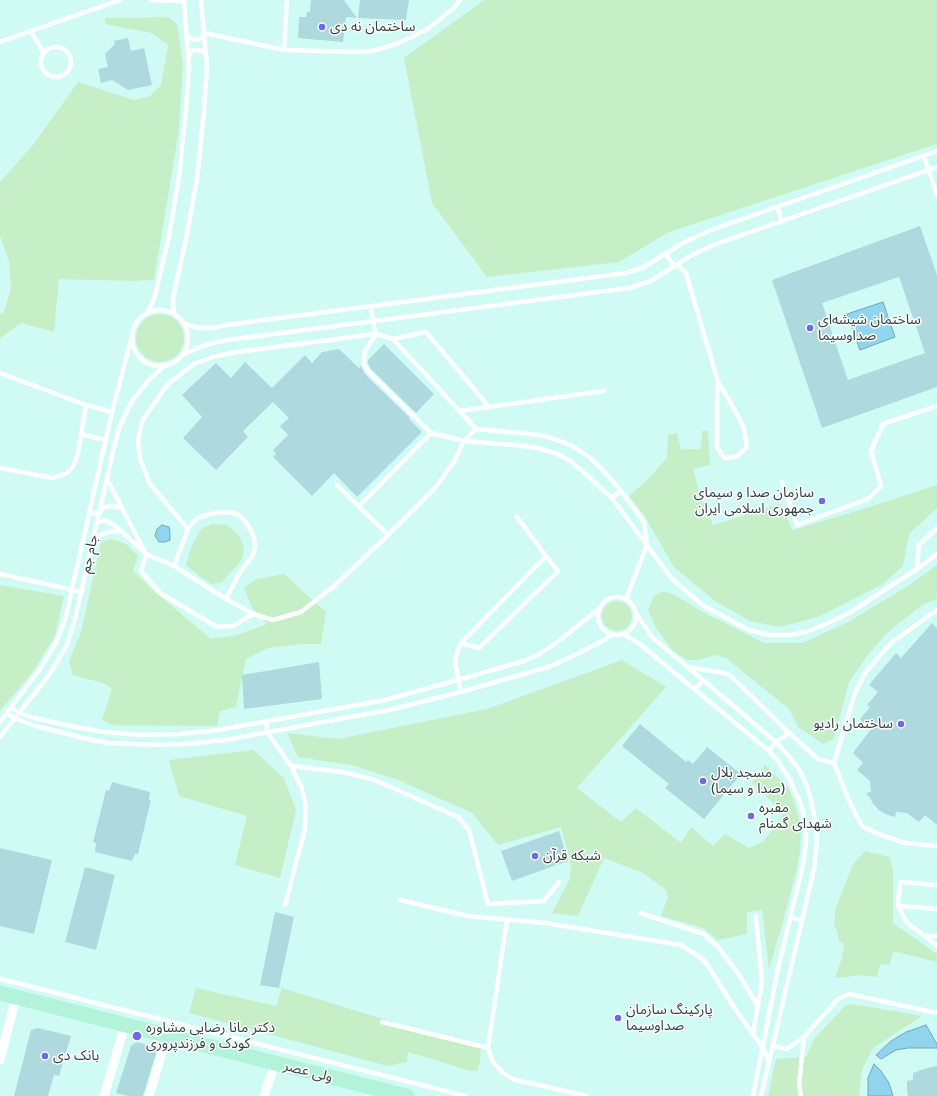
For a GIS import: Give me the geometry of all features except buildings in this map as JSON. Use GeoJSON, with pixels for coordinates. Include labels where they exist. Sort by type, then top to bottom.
{"type":"FeatureCollection","features":[{"type":"Feature","properties":{"kind":"main road","name":"ولی عصر"},"geometry":{"type":"LineString","coordinates":[[0,993],[389,1094],[407,1096]]}},
{"type":"Feature","properties":{"kind":"street"},"geometry":{"type":"LineString","coordinates":[[0,1060],[16,997]]}},
{"type":"Feature","properties":{"kind":"street"},"geometry":{"type":"LineString","coordinates":[[104,1096],[124,1025]]}},
{"type":"Feature","properties":{"kind":"street"},"geometry":{"type":"LineString","coordinates":[[150,1096],[167,1036]]}},
{"type":"Feature","properties":{"kind":"street"},"geometry":{"type":"LineString","coordinates":[[264,1096],[274,1063]]}},
{"type":"Feature","properties":{"kind":"lane"},"geometry":{"type":"LineString","coordinates":[[0,42],[120,0]]}},
{"type":"Feature","properties":{"kind":"lane"},"geometry":{"type":"LineString","coordinates":[[147,313],[154,299],[169,236],[179,177],[189,66],[184,0],[151,0]]}},
{"type":"Feature","properties":{"kind":"lane"},"geometry":{"type":"LineString","coordinates":[[175,315],[173,307],[174,291],[186,239],[197,179],[204,104],[207,66],[201,0]]}},
{"type":"Feature","properties":{"kind":"lane"},"geometry":{"type":"LineString","coordinates":[[284,50],[287,0]]}},
{"type":"Feature","properties":{"kind":"lane"},"geometry":{"type":"LineString","coordinates":[[204,33],[284,50],[373,51],[399,43],[426,30],[454,8],[460,0]]}},
{"type":"Feature","properties":{"kind":"lane"},"geometry":{"type":"LineString","coordinates":[[31,32],[44,53]]}},
{"type":"Feature","properties":{"kind":"lane"},"geometry":{"type":"LineString","coordinates":[[187,35],[191,39],[196,40],[201,38],[204,33]]}},
{"type":"Feature","properties":{"kind":"lane"},"geometry":{"type":"LineString","coordinates":[[52,47],[65,50],[69,54],[71,64],[69,68],[58,77],[48,75],[44,71],[41,62],[41,57],[44,53],[52,47]]}},
{"type":"Feature","properties":{"kind":"lane"},"geometry":{"type":"LineString","coordinates":[[188,56],[192,51],[197,50],[206,54]]}},
{"type":"Feature","properties":{"kind":"lane"},"geometry":{"type":"LineString","coordinates":[[182,322],[201,328],[214,328],[226,325],[626,273],[644,268],[682,243],[711,230],[937,151]]}},
{"type":"Feature","properties":{"kind":"lane"},"geometry":{"type":"LineString","coordinates":[[924,156],[937,195]]}},
{"type":"Feature","properties":{"kind":"lane"},"geometry":{"type":"LineString","coordinates":[[182,355],[188,340],[186,330],[182,322],[175,315],[171,312],[162,310],[152,311],[140,319],[133,330],[133,347],[138,356],[144,361],[153,365],[165,365],[174,362],[182,355],[200,347],[228,340],[629,288],[651,281],[690,256],[716,244],[937,167]]}},
{"type":"Feature","properties":{"kind":"lane"},"geometry":{"type":"LineString","coordinates":[[778,207],[781,222]]}},
{"type":"Feature","properties":{"kind":"lane"},"geometry":{"type":"LineString","coordinates":[[666,254],[676,266],[686,273],[718,382],[744,428],[747,447],[738,456],[724,458],[717,447],[718,382]]}},
{"type":"Feature","properties":{"kind":"lane"},"geometry":{"type":"LineString","coordinates":[[371,306],[376,334],[366,351],[364,364],[368,371],[432,433],[464,441],[537,448],[555,453],[569,460],[612,498],[672,579],[704,606],[749,630],[769,635],[806,632],[849,613],[917,569],[937,554]]}},
{"type":"Feature","properties":{"kind":"lane"},"geometry":{"type":"LineString","coordinates":[[188,529],[150,484],[140,460],[138,442],[142,421],[168,384],[194,364],[213,357],[237,352],[376,334],[393,339],[426,332],[489,406]]}},
{"type":"Feature","properties":{"kind":"lane","name":"جام جم"},"geometry":{"type":"LineString","coordinates":[[0,722],[40,669],[57,641],[66,616],[105,440],[132,336]]}},
{"type":"Feature","properties":{"kind":"lane"},"geometry":{"type":"LineString","coordinates":[[393,339],[476,429],[530,434],[560,440],[589,457],[600,467],[621,491],[644,522],[647,545],[626,599]]}},
{"type":"Feature","properties":{"kind":"lane","name":"جام جم"},"geometry":{"type":"LineString","coordinates":[[0,737],[48,675],[66,646],[76,619],[120,426],[132,401],[148,380],[165,365]]}},
{"type":"Feature","properties":{"kind":"lane"},"geometry":{"type":"LineString","coordinates":[[0,373],[86,405],[112,412]]}},
{"type":"Feature","properties":{"kind":"lane"},"geometry":{"type":"LineString","coordinates":[[459,411],[604,391]]}},
{"type":"Feature","properties":{"kind":"lane"},"geometry":{"type":"LineString","coordinates":[[0,468],[52,478],[67,473],[73,467],[78,453],[86,405]]}},
{"type":"Feature","properties":{"kind":"lane"},"geometry":{"type":"LineString","coordinates":[[782,482],[797,525],[868,499],[881,486],[871,451],[883,424],[937,406]]}},
{"type":"Feature","properties":{"kind":"lane"},"geometry":{"type":"LineString","coordinates":[[97,523],[105,520],[117,527],[146,554],[174,566],[226,599],[253,614],[273,620],[301,612],[334,586],[435,488],[454,462],[464,441],[476,429]]}},
{"type":"Feature","properties":{"kind":"lane"},"geometry":{"type":"LineString","coordinates":[[359,506],[432,433]]}},
{"type":"Feature","properties":{"kind":"lane"},"geometry":{"type":"LineString","coordinates":[[81,434],[105,440]]}},
{"type":"Feature","properties":{"kind":"lane"},"geometry":{"type":"LineString","coordinates":[[107,479],[146,554],[141,571],[160,593],[217,627],[233,626],[253,614]]}},
{"type":"Feature","properties":{"kind":"lane"},"geometry":{"type":"LineString","coordinates":[[337,485],[388,535]]}},
{"type":"Feature","properties":{"kind":"lane"},"geometry":{"type":"LineString","coordinates":[[612,498],[621,491]]}},
{"type":"Feature","properties":{"kind":"lane"},"geometry":{"type":"LineString","coordinates":[[89,512],[99,514],[104,507],[113,506],[122,508]]}},
{"type":"Feature","properties":{"kind":"lane"},"geometry":{"type":"LineString","coordinates":[[174,566],[188,529],[199,517],[227,512],[239,515],[246,522],[251,531],[254,538],[255,547],[253,555],[238,574],[226,599]]}},
{"type":"Feature","properties":{"kind":"lane"},"geometry":{"type":"LineString","coordinates":[[461,643],[479,648],[558,571],[517,517]]}},
{"type":"Feature","properties":{"kind":"lane"},"geometry":{"type":"LineString","coordinates":[[917,569],[919,545],[937,528]]}},
{"type":"Feature","properties":{"kind":"lane"},"geometry":{"type":"LineString","coordinates":[[93,541],[100,535],[108,532],[121,531]]}},
{"type":"Feature","properties":{"kind":"lane"},"geometry":{"type":"LineString","coordinates":[[461,692],[455,663],[461,643],[546,556]]}},
{"type":"Feature","properties":{"kind":"lane"},"geometry":{"type":"LineString","coordinates":[[0,574],[82,592]]}},
{"type":"Feature","properties":{"kind":"lane"},"geometry":{"type":"LineString","coordinates":[[11,707],[19,713],[31,717],[104,732],[143,735],[180,734],[219,730],[386,700],[524,661],[538,655],[560,640],[600,608],[608,599],[626,599],[634,608],[652,637],[776,742],[799,769],[810,796],[816,824],[816,856],[761,1096]]}},
{"type":"Feature","properties":{"kind":"lane"},"geometry":{"type":"LineString","coordinates":[[600,608],[598,613],[600,624],[603,629],[612,635],[618,636],[630,631],[634,626],[636,613]]}},
{"type":"Feature","properties":{"kind":"lane"},"geometry":{"type":"LineString","coordinates":[[937,610],[891,643],[865,673],[855,694],[834,763],[851,805],[862,826],[878,834],[905,843],[937,846]]}},
{"type":"Feature","properties":{"kind":"lane"},"geometry":{"type":"LineString","coordinates":[[624,634],[641,645],[777,760],[790,778],[804,816],[806,832],[803,865],[779,964],[753,1096]]}},
{"type":"Feature","properties":{"kind":"lane"},"geometry":{"type":"LineString","coordinates":[[7,713],[35,726],[101,742],[162,745],[225,740],[390,710],[461,692],[548,667],[595,645],[612,635]]}},
{"type":"Feature","properties":{"kind":"lane"},"geometry":{"type":"LineString","coordinates":[[687,667],[724,673],[732,678],[818,759],[834,763]]}},
{"type":"Feature","properties":{"kind":"lane"},"geometry":{"type":"LineString","coordinates":[[694,689],[703,681]]}},
{"type":"Feature","properties":{"kind":"lane"},"geometry":{"type":"LineString","coordinates":[[267,721],[267,732],[291,766],[301,786],[306,805],[305,829],[285,905]]}},
{"type":"Feature","properties":{"kind":"lane"},"geometry":{"type":"LineString","coordinates":[[101,742],[104,732]]}},
{"type":"Feature","properties":{"kind":"lane"},"geometry":{"type":"LineString","coordinates":[[768,751],[776,742],[790,733]]}},
{"type":"Feature","properties":{"kind":"lane"},"geometry":{"type":"LineString","coordinates":[[291,766],[344,772],[375,780],[458,817],[469,830],[488,904],[544,901],[559,882]]}},
{"type":"Feature","properties":{"kind":"lane"},"geometry":{"type":"LineString","coordinates":[[937,885],[900,882],[898,906],[907,923],[937,946]]}},
{"type":"Feature","properties":{"kind":"lane"},"geometry":{"type":"LineString","coordinates":[[400,900],[468,916],[545,923],[681,945],[704,960],[738,1013],[763,1048],[769,1061]]}},
{"type":"Feature","properties":{"kind":"lane"},"geometry":{"type":"LineString","coordinates":[[898,906],[937,908]]}},
{"type":"Feature","properties":{"kind":"lane"},"geometry":{"type":"LineString","coordinates":[[640,913],[704,934],[717,946],[738,973],[758,1006]]}},
{"type":"Feature","properties":{"kind":"lane"},"geometry":{"type":"LineString","coordinates":[[753,1034],[762,981],[756,917]]}},
{"type":"Feature","properties":{"kind":"lane"},"geometry":{"type":"LineString","coordinates":[[790,917],[802,921]]}},
{"type":"Feature","properties":{"kind":"lane"},"geometry":{"type":"LineString","coordinates":[[507,920],[488,1048],[493,1062],[503,1073],[512,1079],[587,1096]]}},
{"type":"Feature","properties":{"kind":"lane"},"geometry":{"type":"LineString","coordinates":[[925,936],[937,936]]}},
{"type":"Feature","properties":{"kind":"lane"},"geometry":{"type":"LineString","coordinates":[[0,979],[465,1096]]}},
{"type":"Feature","properties":{"kind":"lane"},"geometry":{"type":"LineString","coordinates":[[772,1046],[787,1049],[804,1037],[838,999],[848,994],[937,1012]]}},
{"type":"Feature","properties":{"kind":"lane"},"geometry":{"type":"LineString","coordinates":[[772,1003],[782,1006]]}},
{"type":"Feature","properties":{"kind":"lane"},"geometry":{"type":"LineString","coordinates":[[382,1022],[488,1048]]}},
{"type":"Feature","properties":{"kind":"lane"},"geometry":{"type":"LineString","coordinates":[[801,1096],[799,1085],[804,1037]]}},
{"type":"Feature","properties":{"kind":"green space"},"geometry":{"type":"Polygon","coordinates":[[[484,0],[937,0],[937,144],[669,232],[619,262],[487,277],[432,203],[404,58],[484,0]]]}},
{"type":"Feature","properties":{"kind":"green space"},"geometry":{"type":"Polygon","coordinates":[[[168,17],[177,24],[183,63],[179,130],[154,280],[133,281],[59,279],[54,332],[21,323],[0,338],[0,315],[4,312],[11,288],[9,261],[0,236],[0,182],[33,145],[78,82],[134,100],[150,96],[161,85],[168,45],[152,33],[105,24],[105,18],[168,17]]]}},
{"type":"Feature","properties":{"kind":"green space"},"geometry":{"type":"Polygon","coordinates":[[[160,314],[169,316],[177,321],[182,329],[184,338],[182,347],[177,355],[169,360],[160,362],[151,360],[143,355],[138,347],[136,338],[138,329],[143,321],[151,316],[160,314]]]}},
{"type":"Feature","properties":{"kind":"green space"},"geometry":{"type":"Polygon","coordinates":[[[702,431],[708,431],[710,465],[693,469],[700,495],[713,525],[780,504],[793,530],[937,485],[937,508],[909,534],[903,566],[883,584],[818,617],[780,627],[750,621],[715,601],[674,567],[644,515],[629,496],[647,480],[667,458],[668,435],[677,433],[681,449],[701,449],[702,431]]]}},
{"type":"Feature","properties":{"kind":"green space"},"geometry":{"type":"Polygon","coordinates":[[[212,524],[227,525],[238,534],[244,546],[242,560],[221,583],[211,584],[186,565],[191,548],[201,529],[212,524]]]}},
{"type":"Feature","properties":{"kind":"green space"},"geometry":{"type":"Polygon","coordinates":[[[111,539],[126,544],[138,556],[133,571],[211,639],[237,635],[267,624],[253,609],[244,588],[257,579],[284,574],[326,612],[321,644],[301,644],[268,648],[246,659],[236,707],[220,711],[217,726],[112,725],[102,720],[112,689],[106,684],[73,675],[69,661],[81,632],[101,543],[111,539]]]}},
{"type":"Feature","properties":{"kind":"green space"},"geometry":{"type":"Polygon","coordinates":[[[937,565],[937,599],[922,605],[887,633],[868,655],[849,682],[834,739],[823,744],[798,727],[789,709],[726,658],[717,655],[697,660],[687,660],[672,650],[656,628],[648,610],[654,596],[664,591],[675,595],[701,611],[764,643],[802,643],[848,622],[911,584],[937,565]]]}},
{"type":"Feature","properties":{"kind":"green space"},"geometry":{"type":"Polygon","coordinates":[[[0,585],[64,596],[55,636],[32,673],[0,711],[0,585]]]}},
{"type":"Feature","properties":{"kind":"green space"},"geometry":{"type":"Polygon","coordinates":[[[617,601],[628,605],[632,616],[628,627],[617,631],[606,627],[602,616],[606,605],[617,601]]]}},
{"type":"Feature","properties":{"kind":"green space"},"geometry":{"type":"Polygon","coordinates":[[[622,660],[666,687],[577,788],[621,822],[636,808],[681,843],[691,827],[713,846],[725,834],[749,848],[764,841],[784,813],[752,783],[765,765],[787,786],[791,793],[799,820],[801,836],[797,869],[769,969],[762,910],[747,912],[747,934],[718,940],[703,928],[661,916],[668,897],[666,890],[643,873],[604,858],[578,916],[552,913],[570,879],[571,865],[561,827],[498,845],[472,813],[396,779],[351,765],[298,757],[287,733],[338,739],[487,709],[622,660]]]}},
{"type":"Feature","properties":{"kind":"green space"},"geometry":{"type":"Polygon","coordinates":[[[253,750],[284,778],[296,810],[280,878],[235,865],[247,816],[179,796],[169,760],[253,750]]]}},
{"type":"Feature","properties":{"kind":"green space"},"geometry":{"type":"Polygon","coordinates":[[[865,851],[889,857],[893,869],[893,923],[937,954],[937,962],[893,951],[890,965],[880,964],[877,977],[861,975],[835,978],[842,958],[844,944],[839,941],[837,930],[834,925],[836,907],[853,864],[865,851]]]}},
{"type":"Feature","properties":{"kind":"green space"},"geometry":{"type":"Polygon","coordinates":[[[196,988],[276,1006],[282,988],[481,1049],[480,1061],[477,1071],[471,1071],[408,1052],[407,1062],[388,1066],[189,1013],[196,988]]]}},
{"type":"Feature","properties":{"kind":"green space"},"geometry":{"type":"Polygon","coordinates":[[[852,1004],[922,1016],[873,1048],[862,1070],[859,1096],[768,1096],[776,1059],[806,1057],[814,1039],[845,1006],[852,1004]]]}},
{"type":"Feature","properties":{"kind":"water"},"geometry":{"type":"Polygon","coordinates":[[[883,302],[895,337],[860,350],[847,314],[883,302]]]}},
{"type":"Feature","properties":{"kind":"water"},"geometry":{"type":"Polygon","coordinates":[[[162,525],[169,527],[170,540],[159,542],[155,536],[157,529],[162,525]]]}},
{"type":"Feature","properties":{"kind":"water"},"geometry":{"type":"Polygon","coordinates":[[[926,1025],[937,1044],[937,1048],[908,1048],[896,1050],[881,1059],[876,1055],[891,1041],[906,1032],[926,1025]]]}},
{"type":"Feature","properties":{"kind":"water"},"geometry":{"type":"Polygon","coordinates":[[[874,1064],[889,1083],[893,1096],[868,1096],[868,1078],[874,1064]]]}},
{"type":"Feature","properties":{"kind":"place","name":"ساختمان نه دی"},"geometry":{"type":"Point","coordinates":[322,27]}},
{"type":"Feature","properties":{"kind":"place","name":"ساختمان شیشه‌ای صداوسیما"},"geometry":{"type":"Point","coordinates":[810,328]}},
{"type":"Feature","properties":{"kind":"place","name":"سازمان صدا و سیمای جمهوری اسلامی ایران"},"geometry":{"type":"Point","coordinates":[822,501]}},
{"type":"Feature","properties":{"kind":"place","name":"ساختمان رادیو"},"geometry":{"type":"Point","coordinates":[901,724]}},
{"type":"Feature","properties":{"kind":"place","name":"مسجد بلال (صدا و سیما)"},"geometry":{"type":"Point","coordinates":[703,781]}},
{"type":"Feature","properties":{"kind":"place","name":"مقبره شهدای گمنام"},"geometry":{"type":"Point","coordinates":[751,816]}},
{"type":"Feature","properties":{"kind":"place","name":"شبکه قرآن"},"geometry":{"type":"Point","coordinates":[535,856]}},
{"type":"Feature","properties":{"kind":"place","name":"پارکینگ سازمان صداوسیما"},"geometry":{"type":"Point","coordinates":[618,1018]}},
{"type":"Feature","properties":{"kind":"place","name":"دکتر مانا رضایی مشاوره کودک و فرزندپروری"},"geometry":{"type":"Point","coordinates":[137,1036]}},
{"type":"Feature","properties":{"kind":"place","name":"بانک دی"},"geometry":{"type":"Point","coordinates":[45,1056]}}]}
